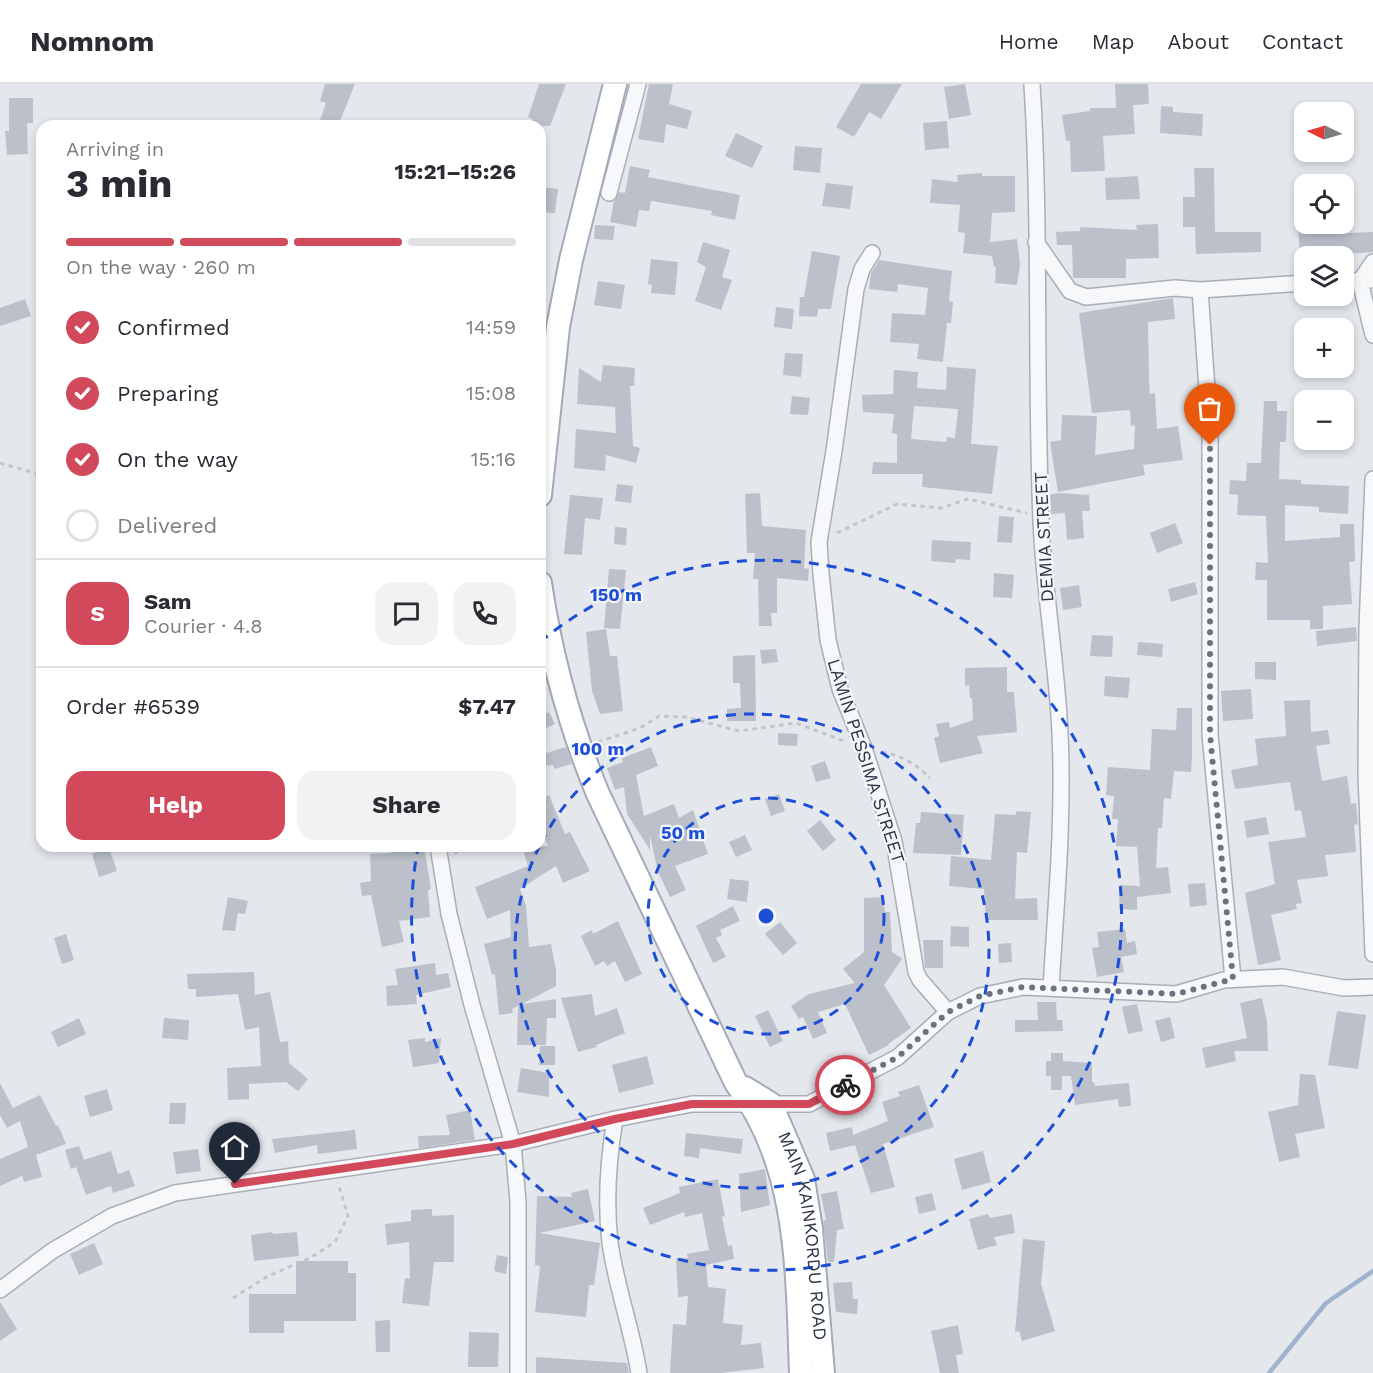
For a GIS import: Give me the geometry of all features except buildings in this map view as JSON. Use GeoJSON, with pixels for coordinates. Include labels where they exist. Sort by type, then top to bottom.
{"type":"FeatureCollection","features":[{"type":"Feature","properties":{"kind":"main road"},"geometry":{"type":"LineString","coordinates":[[546,421],[564,293],[615,84]]}},
{"type":"Feature","properties":{"kind":"main road"},"geometry":{"type":"LineString","coordinates":[[546,620],[552,658],[579,748],[644,893],[736,1083],[762,1104],[789,1198],[797,1275],[801,1373]]}},
{"type":"Feature","properties":{"kind":"main road","name":"MAIN KAINKORDU ROAD"},"geometry":{"type":"LineString","coordinates":[[762,1104],[798,1165],[808,1201],[823,1373]]}},
{"type":"Feature","properties":{"kind":"street"},"geometry":{"type":"LineString","coordinates":[[609,193],[638,84]]}},
{"type":"Feature","properties":{"kind":"street","name":"DEMIA STREET"},"geometry":{"type":"LineString","coordinates":[[1032,84],[1036,152],[1041,519],[1044,581],[1060,732],[1062,811],[1051,988]]}},
{"type":"Feature","properties":{"kind":"street"},"geometry":{"type":"LineString","coordinates":[[1036,242],[1064,285],[1077,295],[1086,297],[1175,288],[1200,290],[1294,284]]}},
{"type":"Feature","properties":{"kind":"street","name":"LAMIN PESSIMA STREET"},"geometry":{"type":"LineString","coordinates":[[872,253],[862,269],[856,289],[819,542],[828,640],[840,690],[864,748],[894,841],[916,972],[920,980],[948,1012]]}},
{"type":"Feature","properties":{"kind":"street"},"geometry":{"type":"LineString","coordinates":[[1373,262],[1367,280],[1373,335]]}},
{"type":"Feature","properties":{"kind":"street"},"geometry":{"type":"LineString","coordinates":[[1200,290],[1210,431],[1210,734],[1233,979]]}},
{"type":"Feature","properties":{"kind":"street"},"geometry":{"type":"LineString","coordinates":[[1373,479],[1367,628],[1366,775],[1373,954]]}},
{"type":"Feature","properties":{"kind":"street"},"geometry":{"type":"LineString","coordinates":[[439,852],[458,948],[513,1144],[518,1202],[518,1373]]}},
{"type":"Feature","properties":{"kind":"street"},"geometry":{"type":"LineString","coordinates":[[2,1284],[112,1216],[141,1203],[175,1193],[334,1168],[513,1144],[615,1119],[692,1104],[725,1102],[809,1104],[898,1057],[948,1012],[980,996],[1023,987],[1176,994],[1233,979],[1283,976],[1344,988],[1373,987]]}},
{"type":"Feature","properties":{"kind":"street"},"geometry":{"type":"LineString","coordinates":[[615,1119],[607,1177],[611,1245],[639,1373]]}},
{"type":"Feature","properties":{"kind":"path"},"geometry":{"type":"LineString","coordinates":[[0,463],[36,473]]}},
{"type":"Feature","properties":{"kind":"path"},"geometry":{"type":"LineString","coordinates":[[819,542],[897,504],[941,508],[968,500],[995,507],[1018,509],[1041,519]]}},
{"type":"Feature","properties":{"kind":"path"},"geometry":{"type":"LineString","coordinates":[[579,748],[640,728],[659,716],[686,717],[739,731],[796,723],[864,748],[895,754],[921,768],[930,778]]}},
{"type":"Feature","properties":{"kind":"path"},"geometry":{"type":"LineString","coordinates":[[232,1298],[268,1275],[310,1258],[335,1242],[348,1216],[334,1168]]}},
{"type":"Feature","properties":{"kind":"waterway"},"geometry":{"type":"LineString","coordinates":[[1269,1373],[1326,1303],[1373,1271]]}},
{"type":"Feature","properties":{"kind":"way so far"},"geometry":{"type":"LineString","coordinates":[[845,1085],[898,1057],[948,1012],[980,996],[1023,987],[1176,994],[1233,979],[1210,734],[1210,445]]}},
{"type":"Feature","properties":{"kind":"route"},"geometry":{"type":"LineString","coordinates":[[235,1184],[513,1144],[615,1119],[692,1104],[734,1102],[753,1105],[809,1104],[845,1085]]}}]}
